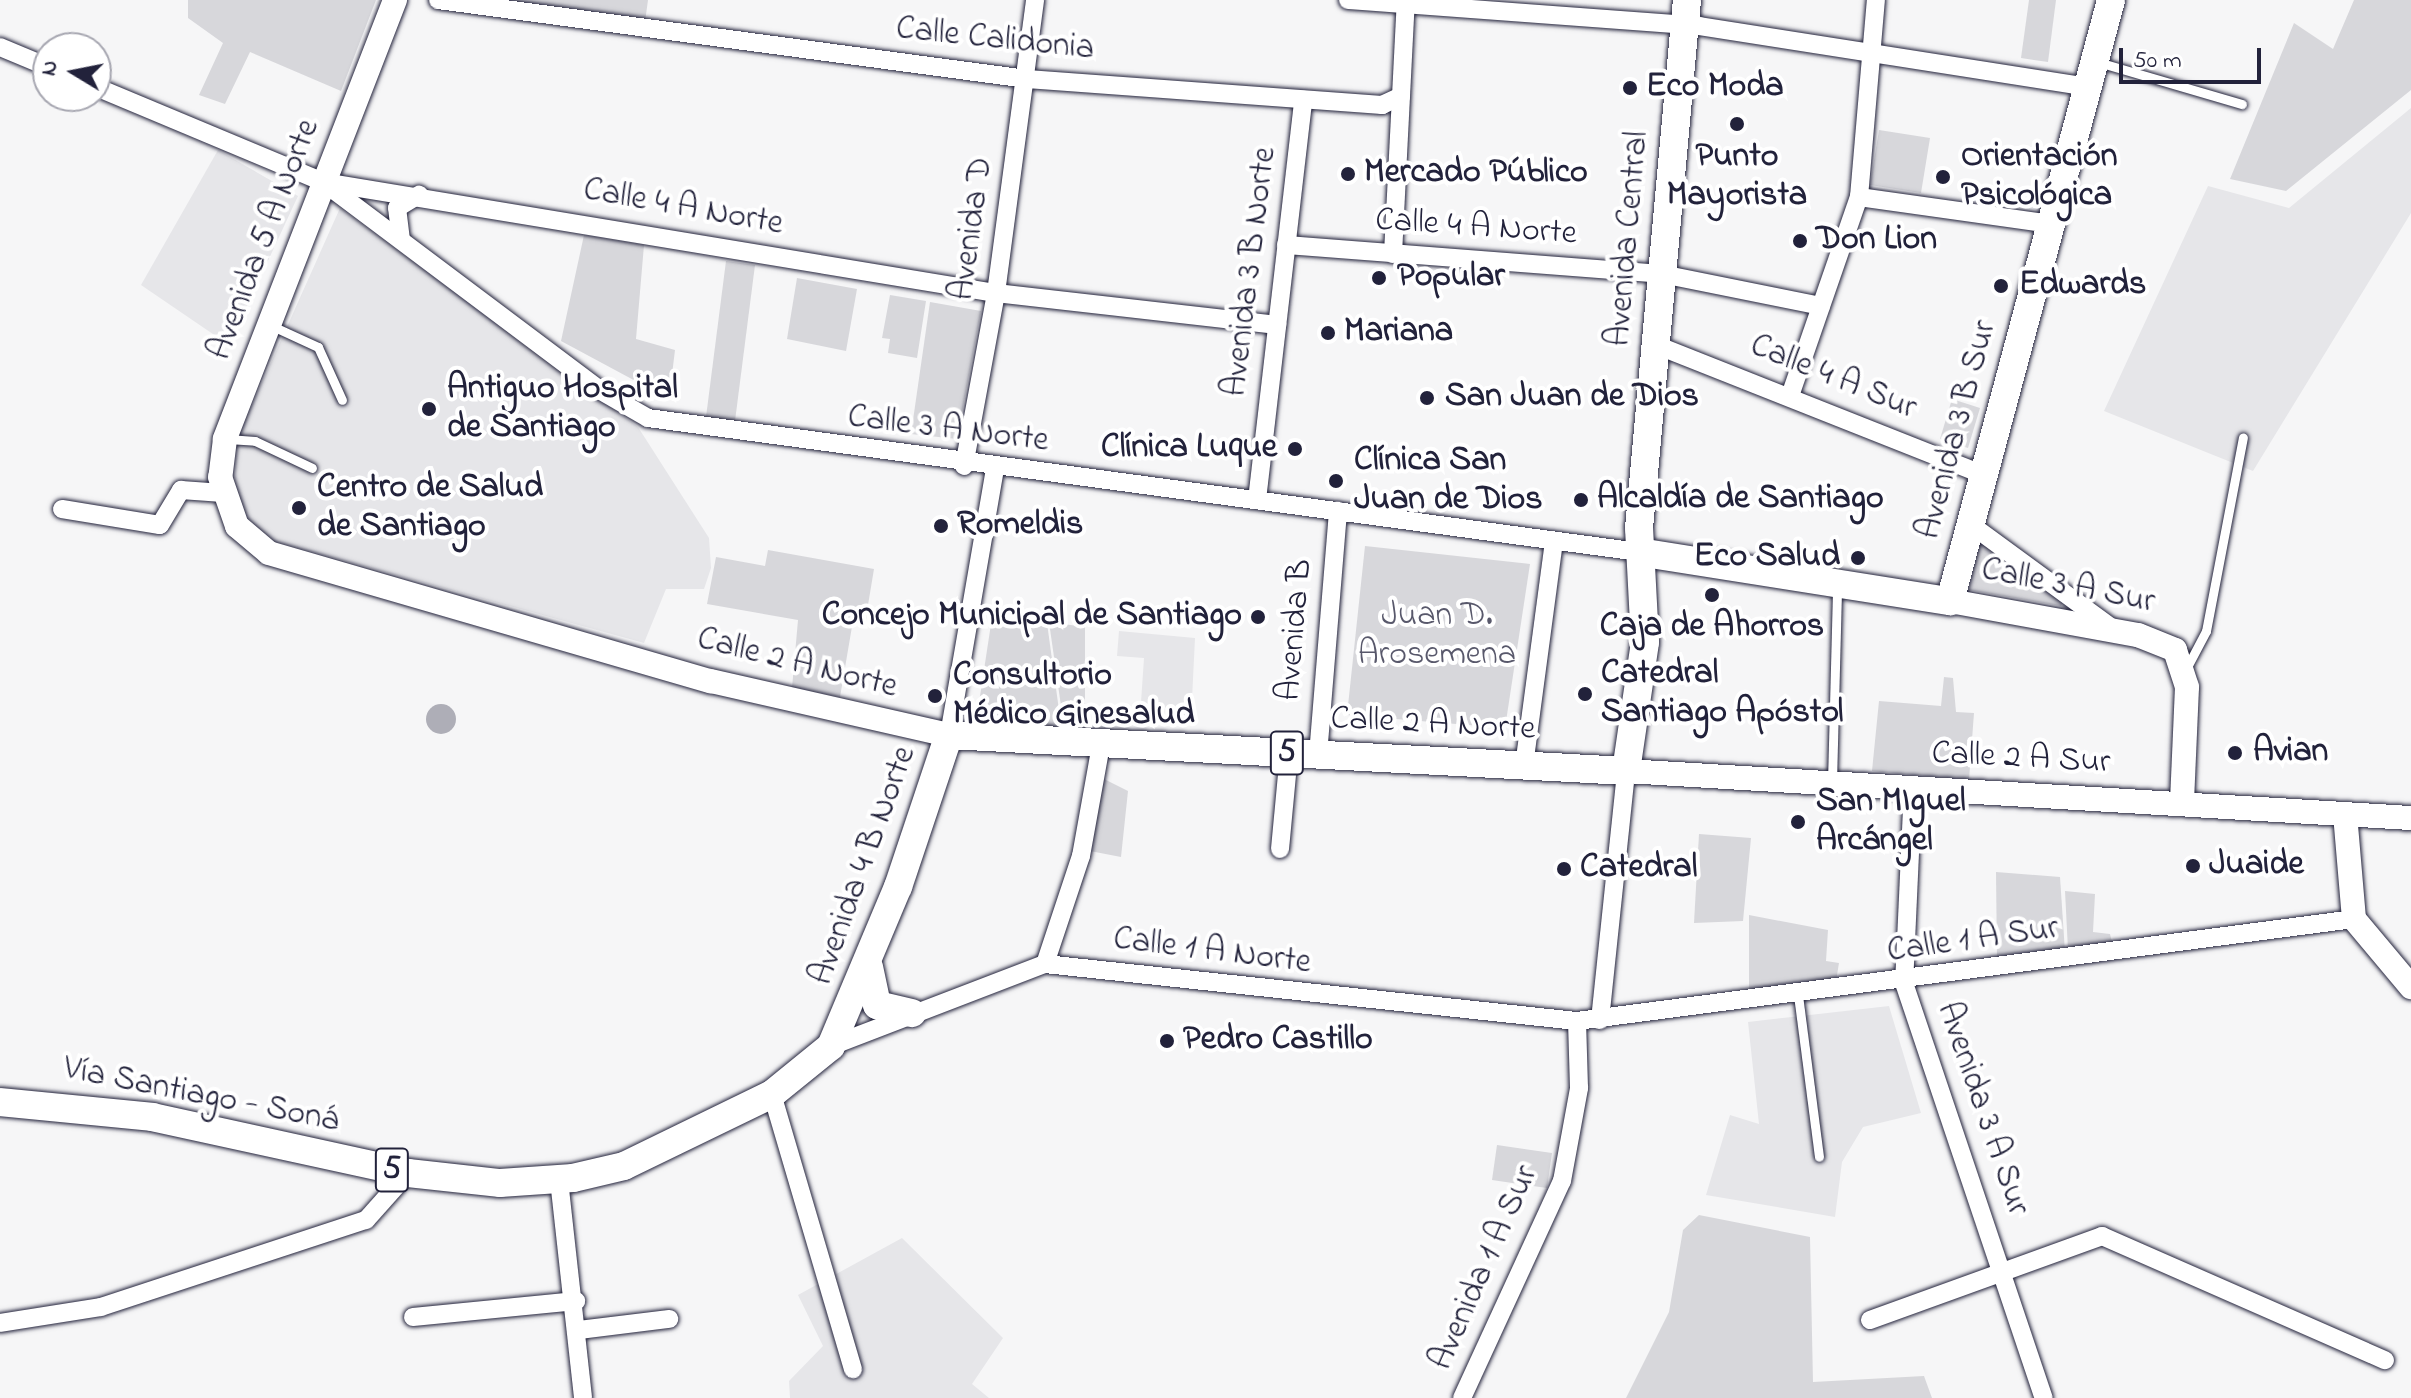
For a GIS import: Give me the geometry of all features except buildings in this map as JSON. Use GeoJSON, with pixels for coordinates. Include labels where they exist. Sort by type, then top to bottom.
{"type":"FeatureCollection","features":[{"type":"Feature","properties":{"kind":"main road","name":"Avenida 5 A Norte"},"geometry":{"type":"LineString","coordinates":[[225,500],[225,439],[395,0]]}},
{"type":"Feature","properties":{"kind":"main road","name":"Avenida 3 B Sur"},"geometry":{"type":"LineString","coordinates":[[1950,601],[2111,0]]}},
{"type":"Feature","properties":{"kind":"main road","name":"Avenida Central"},"geometry":{"type":"LineString","coordinates":[[1626,771],[1645,642],[1644,546],[1656,345],[1686,13]]}},
{"type":"Feature","properties":{"kind":"main road","name":"Calle 2 A Norte"},"geometry":{"type":"LineString","coordinates":[[225,500],[250,542],[269,553],[711,681],[949,735],[1626,771]]}},
{"type":"Feature","properties":{"kind":"main road","name":"Calle 3 A Sur"},"geometry":{"type":"LineString","coordinates":[[1644,546],[1837,583],[2114,630],[2163,642],[2186,669]]}},
{"type":"Feature","properties":{"kind":"main road"},"geometry":{"type":"LineString","coordinates":[[2182,802],[2186,669]]}},
{"type":"Feature","properties":{"kind":"main road","name":"Avenida 4 B Norte"},"geometry":{"type":"LineString","coordinates":[[831,1046],[870,962],[949,735]]}},
{"type":"Feature","properties":{"kind":"main road","name":"Calle 2 A Sur"},"geometry":{"type":"LineString","coordinates":[[1626,771],[2411,818]]}},
{"type":"Feature","properties":{"kind":"main road"},"geometry":{"type":"LineString","coordinates":[[2345,814],[2354,919],[2411,987]]}},
{"type":"Feature","properties":{"kind":"main road"},"geometry":{"type":"LineString","coordinates":[[870,962],[877,1005],[912,1013]]}},
{"type":"Feature","properties":{"kind":"main road","name":"Vía Santiago - Soná"},"geometry":{"type":"LineString","coordinates":[[0,1102],[152,1117],[408,1173],[500,1183],[559,1180],[624,1166],[772,1094],[831,1046]]}},
{"type":"Feature","properties":{"kind":"street","name":"Calle Calidonia"},"geometry":{"type":"LineString","coordinates":[[438,0],[1027,79],[1392,105],[1401,96]]}},
{"type":"Feature","properties":{"kind":"street","name":"Avenida D"},"geometry":{"type":"LineString","coordinates":[[964,466],[996,293],[1027,79],[1035,0]]}},
{"type":"Feature","properties":{"kind":"street"},"geometry":{"type":"LineString","coordinates":[[1348,0],[1686,13],[1872,53],[2091,74]]}},
{"type":"Feature","properties":{"kind":"street"},"geometry":{"type":"LineString","coordinates":[[1791,393],[1859,197],[1876,0]]}},
{"type":"Feature","properties":{"kind":"street"},"geometry":{"type":"LineString","coordinates":[[1393,254],[1406,3]]}},
{"type":"Feature","properties":{"kind":"street"},"geometry":{"type":"LineString","coordinates":[[0,47],[32,60]]}},
{"type":"Feature","properties":{"kind":"street","name":"Calle 4 A Norte"},"geometry":{"type":"LineString","coordinates":[[112,94],[323,182],[419,195],[996,293],[1277,325]]}},
{"type":"Feature","properties":{"kind":"street","name":"Avenida 3 B Norte"},"geometry":{"type":"LineString","coordinates":[[1257,500],[1303,100]]}},
{"type":"Feature","properties":{"kind":"street","name":"Calle 3 A Norte"},"geometry":{"type":"LineString","coordinates":[[323,182],[601,391],[648,418],[964,466],[1257,500],[1554,541],[1644,546]]}},
{"type":"Feature","properties":{"kind":"street"},"geometry":{"type":"LineString","coordinates":[[401,240],[397,208],[419,195]]}},
{"type":"Feature","properties":{"kind":"street"},"geometry":{"type":"LineString","coordinates":[[1859,197],[2051,224]]}},
{"type":"Feature","properties":{"kind":"street","name":"Calle 4 A Norte"},"geometry":{"type":"LineString","coordinates":[[1286,245],[1662,274]]}},
{"type":"Feature","properties":{"kind":"street","name":"Calle 4 A Sur"},"geometry":{"type":"LineString","coordinates":[[1662,274],[1821,306]]}},
{"type":"Feature","properties":{"kind":"street","name":"Calle 4 A Sur"},"geometry":{"type":"LineString","coordinates":[[1656,345],[1791,393],[1984,475]]}},
{"type":"Feature","properties":{"kind":"street","name":"Avenida 4 B Norte"},"geometry":{"type":"LineString","coordinates":[[949,735],[995,469]]}},
{"type":"Feature","properties":{"kind":"street"},"geometry":{"type":"LineString","coordinates":[[62,509],[160,525],[181,490],[225,500]]}},
{"type":"Feature","properties":{"kind":"street","name":"Avenida B"},"geometry":{"type":"LineString","coordinates":[[1318,755],[1338,511]]}},
{"type":"Feature","properties":{"kind":"street"},"geometry":{"type":"LineString","coordinates":[[1970,524],[2114,630]]}},
{"type":"Feature","properties":{"kind":"street"},"geometry":{"type":"LineString","coordinates":[[1524,766],[1554,541]]}},
{"type":"Feature","properties":{"kind":"street"},"geometry":{"type":"LineString","coordinates":[[1045,964],[1081,856],[1101,745]]}},
{"type":"Feature","properties":{"kind":"street"},"geometry":{"type":"LineString","coordinates":[[1280,849],[1289,753]]}},
{"type":"Feature","properties":{"kind":"street"},"geometry":{"type":"LineString","coordinates":[[1600,1020],[1626,771]]}},
{"type":"Feature","properties":{"kind":"street","name":"Avenida 3 A Sur"},"geometry":{"type":"LineString","coordinates":[[1913,787],[1904,983],[2044,1398]]}},
{"type":"Feature","properties":{"kind":"street","name":"Calle 1 A Sur"},"geometry":{"type":"LineString","coordinates":[[1600,1020],[1904,983],[2354,919]]}},
{"type":"Feature","properties":{"kind":"street","name":"Calle 1 A Norte"},"geometry":{"type":"LineString","coordinates":[[831,1046],[1045,964],[1577,1021],[1600,1020]]}},
{"type":"Feature","properties":{"kind":"street","name":"Avenida 1 A Sur"},"geometry":{"type":"LineString","coordinates":[[1462,1398],[1562,1181],[1579,1088],[1577,1021]]}},
{"type":"Feature","properties":{"kind":"street"},"geometry":{"type":"LineString","coordinates":[[772,1094],[853,1369]]}},
{"type":"Feature","properties":{"kind":"street"},"geometry":{"type":"LineString","coordinates":[[0,1323],[101,1307],[366,1220],[408,1173]]}},
{"type":"Feature","properties":{"kind":"street"},"geometry":{"type":"LineString","coordinates":[[559,1180],[576,1301],[583,1398]]}},
{"type":"Feature","properties":{"kind":"street"},"geometry":{"type":"LineString","coordinates":[[1870,1320],[2005,1275],[2102,1236],[2385,1360]]}},
{"type":"Feature","properties":{"kind":"street"},"geometry":{"type":"LineString","coordinates":[[413,1317],[576,1301]]}},
{"type":"Feature","properties":{"kind":"street"},"geometry":{"type":"LineString","coordinates":[[579,1330],[669,1319]]}},
{"type":"Feature","properties":{"kind":"lane"},"geometry":{"type":"LineString","coordinates":[[2091,74],[2242,104]]}},
{"type":"Feature","properties":{"kind":"lane"},"geometry":{"type":"LineString","coordinates":[[269,325],[318,347],[342,400]]}},
{"type":"Feature","properties":{"kind":"lane"},"geometry":{"type":"LineString","coordinates":[[2186,669],[2206,631],[2243,437]]}},
{"type":"Feature","properties":{"kind":"lane"},"geometry":{"type":"LineString","coordinates":[[225,439],[255,441],[312,468]]}},
{"type":"Feature","properties":{"kind":"lane"},"geometry":{"type":"LineString","coordinates":[[1832,782],[1837,583]]}},
{"type":"Feature","properties":{"kind":"lane"},"geometry":{"type":"LineString","coordinates":[[1798,995],[1819,1157]]}},
{"type":"Feature","properties":{"kind":"shaded area"},"geometry":{"type":"Polygon","coordinates":[[[2411,108],[2411,213],[2253,471],[2104,411],[2208,186],[2289,208],[2411,108]]]}},
{"type":"Feature","properties":{"kind":"shaded area"},"geometry":{"type":"Polygon","coordinates":[[[218,150],[298,196],[229,345],[141,285],[218,150]]]}},
{"type":"Feature","properties":{"kind":"shaded area","name":"Antiguo Hospital de Santiago"},"geometry":{"type":"Polygon","coordinates":[[[340,208],[638,427],[709,538],[711,568],[704,589],[666,589],[644,643],[266,539],[234,500],[237,439],[340,208]]]}},
{"type":"Feature","properties":{"kind":"shaded area"},"geometry":{"type":"Polygon","coordinates":[[[1119,631],[1195,638],[1191,720],[1140,717],[1144,658],[1117,656],[1119,631]]]}},
{"type":"Feature","properties":{"kind":"shaded area"},"geometry":{"type":"Polygon","coordinates":[[[441,704],[452,708],[456,719],[452,730],[441,734],[430,730],[426,719],[430,708],[441,704]]]}},
{"type":"Feature","properties":{"kind":"shaded area"},"geometry":{"type":"Polygon","coordinates":[[[1889,1006],[1921,1113],[1863,1127],[1842,1162],[1835,1217],[1706,1195],[1730,1115],[1759,1124],[1748,1022],[1889,1006]]]}},
{"type":"Feature","properties":{"kind":"shaded area"},"geometry":{"type":"Polygon","coordinates":[[[902,1238],[1003,1338],[972,1384],[989,1398],[790,1398],[789,1381],[823,1346],[798,1295],[902,1238]]]}},
{"type":"Feature","properties":{"kind":"green space"},"geometry":{"type":"Polygon","coordinates":[[[188,0],[376,0],[341,91],[250,52],[225,104],[199,95],[223,43],[188,18],[188,0]]]}},
{"type":"Feature","properties":{"kind":"green space"},"geometry":{"type":"Polygon","coordinates":[[[479,0],[648,0],[645,22],[479,0]]]}},
{"type":"Feature","properties":{"kind":"green space"},"geometry":{"type":"Polygon","coordinates":[[[2029,0],[2056,0],[2048,62],[2021,58],[2029,0]]]}},
{"type":"Feature","properties":{"kind":"green space"},"geometry":{"type":"Polygon","coordinates":[[[2354,0],[2411,0],[2411,90],[2286,191],[2230,179],[2294,23],[2333,49],[2354,0]]]}},
{"type":"Feature","properties":{"kind":"green space"},"geometry":{"type":"Polygon","coordinates":[[[1879,130],[1930,138],[1921,193],[1870,185],[1879,130]]]}},
{"type":"Feature","properties":{"kind":"green space"},"geometry":{"type":"Polygon","coordinates":[[[584,235],[644,245],[636,339],[675,350],[669,399],[561,341],[584,235]]]}},
{"type":"Feature","properties":{"kind":"green space"},"geometry":{"type":"Polygon","coordinates":[[[726,261],[755,265],[735,421],[706,417],[726,261]]]}},
{"type":"Feature","properties":{"kind":"green space"},"geometry":{"type":"Polygon","coordinates":[[[797,278],[857,289],[846,351],[787,339],[797,278]]]}},
{"type":"Feature","properties":{"kind":"green space"},"geometry":{"type":"Polygon","coordinates":[[[890,295],[926,301],[917,358],[888,353],[890,339],[882,338],[890,295]]]}},
{"type":"Feature","properties":{"kind":"green space"},"geometry":{"type":"Polygon","coordinates":[[[930,302],[981,311],[957,439],[911,434],[930,302]]]}},
{"type":"Feature","properties":{"kind":"green space"},"geometry":{"type":"Polygon","coordinates":[[[1952,399],[1980,408],[1968,448],[1940,439],[1952,399]]]}},
{"type":"Feature","properties":{"kind":"green space"},"geometry":{"type":"Polygon","coordinates":[[[1978,541],[2063,601],[2061,606],[1969,590],[1978,541]]]}},
{"type":"Feature","properties":{"kind":"green space","name":"Juan D. Arosemena"},"geometry":{"type":"Polygon","coordinates":[[[1365,546],[1530,564],[1505,728],[1347,715],[1365,546]]]}},
{"type":"Feature","properties":{"kind":"green space"},"geometry":{"type":"Polygon","coordinates":[[[768,550],[874,569],[867,611],[855,609],[840,697],[792,688],[798,620],[707,604],[716,557],[765,566],[768,550]]]}},
{"type":"Feature","properties":{"kind":"green space"},"geometry":{"type":"Polygon","coordinates":[[[1049,622],[1085,627],[1085,728],[1064,727],[1049,622]]]}},
{"type":"Feature","properties":{"kind":"green space"},"geometry":{"type":"Polygon","coordinates":[[[1047,623],[1062,732],[975,729],[991,624],[1047,623]]]}},
{"type":"Feature","properties":{"kind":"green space"},"geometry":{"type":"Polygon","coordinates":[[[1944,677],[1953,678],[1956,712],[1974,713],[1969,780],[1872,771],[1879,701],[1941,706],[1944,677]]]}},
{"type":"Feature","properties":{"kind":"green space"},"geometry":{"type":"Polygon","coordinates":[[[1104,779],[1128,791],[1121,857],[1090,851],[1104,779]]]}},
{"type":"Feature","properties":{"kind":"green space"},"geometry":{"type":"Polygon","coordinates":[[[1699,834],[1751,838],[1743,921],[1694,923],[1699,834]]]}},
{"type":"Feature","properties":{"kind":"green space"},"geometry":{"type":"Polygon","coordinates":[[[1996,872],[2060,877],[2065,952],[1997,961],[1996,872]]]}},
{"type":"Feature","properties":{"kind":"green space"},"geometry":{"type":"Polygon","coordinates":[[[2065,891],[2095,894],[2093,932],[2110,934],[2112,942],[2068,950],[2065,891]]]}},
{"type":"Feature","properties":{"kind":"green space"},"geometry":{"type":"Polygon","coordinates":[[[1749,915],[1828,930],[1826,961],[1839,963],[1836,981],[1749,991],[1749,915]]]}},
{"type":"Feature","properties":{"kind":"green space"},"geometry":{"type":"Polygon","coordinates":[[[1497,1145],[1552,1153],[1547,1188],[1492,1180],[1497,1145]]]}},
{"type":"Feature","properties":{"kind":"green space"},"geometry":{"type":"Polygon","coordinates":[[[1699,1215],[1810,1237],[1813,1382],[1924,1376],[1932,1398],[1626,1398],[1669,1312],[1683,1230],[1699,1215]]]}},
{"type":"Feature","properties":{"kind":"place","name":"Eco Moda"},"geometry":{"type":"Point","coordinates":[1630,88]}},
{"type":"Feature","properties":{"kind":"place","name":"Punto Mayorista"},"geometry":{"type":"Point","coordinates":[1737,124]}},
{"type":"Feature","properties":{"kind":"place","name":"Mercado Público"},"geometry":{"type":"Point","coordinates":[1348,174]}},
{"type":"Feature","properties":{"kind":"place","name":"Orientación Psicológica"},"geometry":{"type":"Point","coordinates":[1943,177]}},
{"type":"Feature","properties":{"kind":"place","name":"Don Lion"},"geometry":{"type":"Point","coordinates":[1800,241]}},
{"type":"Feature","properties":{"kind":"place","name":"Popular"},"geometry":{"type":"Point","coordinates":[1379,278]}},
{"type":"Feature","properties":{"kind":"place","name":"Edwards"},"geometry":{"type":"Point","coordinates":[2001,286]}},
{"type":"Feature","properties":{"kind":"place","name":"Mariana"},"geometry":{"type":"Point","coordinates":[1328,333]}},
{"type":"Feature","properties":{"kind":"place","name":"San Juan de Dios"},"geometry":{"type":"Point","coordinates":[1427,398]}},
{"type":"Feature","properties":{"kind":"place","name":"Antiguo Hospital de Santiago"},"geometry":{"type":"Point","coordinates":[429,409]}},
{"type":"Feature","properties":{"kind":"place","name":"Clínica Luque"},"geometry":{"type":"Point","coordinates":[1295,449]}},
{"type":"Feature","properties":{"kind":"place","name":"Clínica San Juan de Dios"},"geometry":{"type":"Point","coordinates":[1336,481]}},
{"type":"Feature","properties":{"kind":"place","name":"Alcaldía de Santiago"},"geometry":{"type":"Point","coordinates":[1581,500]}},
{"type":"Feature","properties":{"kind":"place","name":"Centro de Salud de Santiago"},"geometry":{"type":"Point","coordinates":[299,508]}},
{"type":"Feature","properties":{"kind":"place","name":"Romeldis"},"geometry":{"type":"Point","coordinates":[941,526]}},
{"type":"Feature","properties":{"kind":"place","name":"Eco Salud"},"geometry":{"type":"Point","coordinates":[1858,558]}},
{"type":"Feature","properties":{"kind":"place","name":"Caja de Ahorros"},"geometry":{"type":"Point","coordinates":[1712,595]}},
{"type":"Feature","properties":{"kind":"place","name":"Concejo Municipal de Santiago"},"geometry":{"type":"Point","coordinates":[1258,617]}},
{"type":"Feature","properties":{"kind":"place","name":"Catedral Santiago Apóstol"},"geometry":{"type":"Point","coordinates":[1585,694]}},
{"type":"Feature","properties":{"kind":"place","name":"Consultorio Médico Ginesalud"},"geometry":{"type":"Point","coordinates":[935,696]}},
{"type":"Feature","properties":{"kind":"place","name":"Avian"},"geometry":{"type":"Point","coordinates":[2235,753]}},
{"type":"Feature","properties":{"kind":"place","name":"San MIguel Arcángel"},"geometry":{"type":"Point","coordinates":[1798,822]}},
{"type":"Feature","properties":{"kind":"place","name":"Juaide"},"geometry":{"type":"Point","coordinates":[2193,866]}},
{"type":"Feature","properties":{"kind":"place","name":"Catedral"},"geometry":{"type":"Point","coordinates":[1564,869]}},
{"type":"Feature","properties":{"kind":"place","name":"Pedro Castillo"},"geometry":{"type":"Point","coordinates":[1167,1041]}}]}
